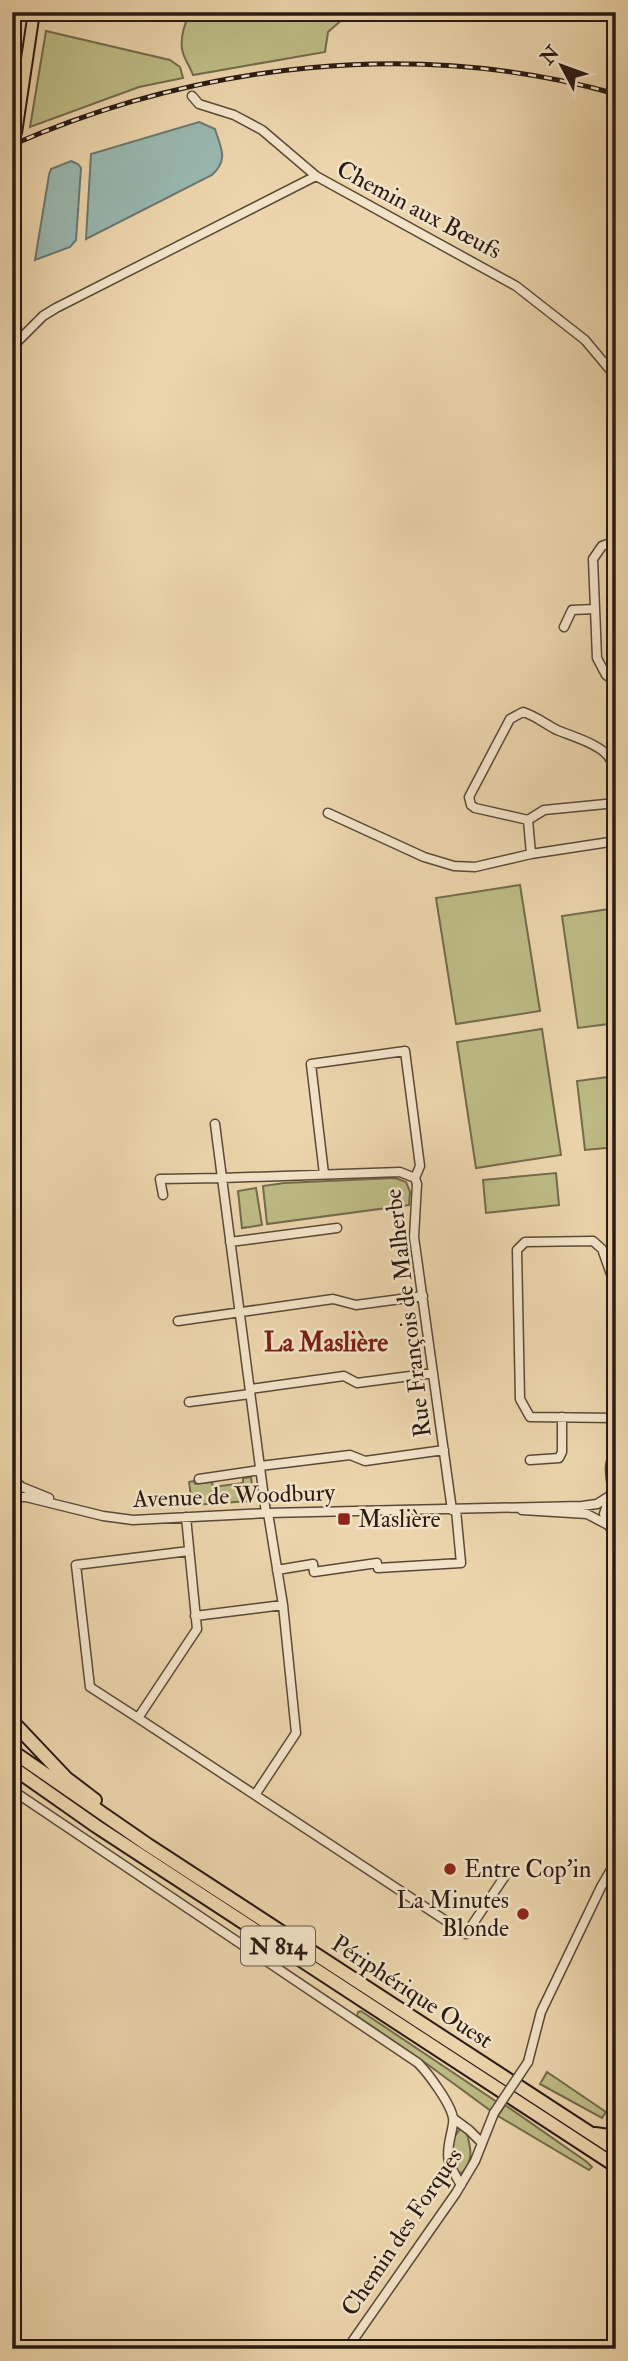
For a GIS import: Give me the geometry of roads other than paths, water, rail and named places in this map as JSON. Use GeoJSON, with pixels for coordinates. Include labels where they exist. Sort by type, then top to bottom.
{"type":"FeatureCollection","features":[{"type":"Feature","properties":{"kind":"highway"},"geometry":{"type":"LineString","coordinates":[[12,1721],[66,1778],[121,1818],[148,1845]]}},
{"type":"Feature","properties":{"kind":"highway","name":"Périphérique Ouest"},"geometry":{"type":"LineString","coordinates":[[12,1751],[148,1845],[616,2150]]}},
{"type":"Feature","properties":{"kind":"highway","name":"Périphérique Ouest"},"geometry":{"type":"LineString","coordinates":[[12,1767],[108,1833],[616,2166]]}},
{"type":"Feature","properties":{"kind":"highway"},"geometry":{"type":"LineString","coordinates":[[591,2134],[616,2137]]}},
{"type":"Feature","properties":{"kind":"main road"},"geometry":{"type":"LineString","coordinates":[[16,133],[34,12]]}},
{"type":"Feature","properties":{"kind":"main road"},"geometry":{"type":"LineString","coordinates":[[12,1364],[12,1406]]}},
{"type":"Feature","properties":{"kind":"street","name":"Chemin aux Bœufs"},"geometry":{"type":"LineString","coordinates":[[192,96],[199,104],[234,115],[262,130],[316,176],[516,286],[585,340],[616,377]]}},
{"type":"Feature","properties":{"kind":"street"},"geometry":{"type":"LineString","coordinates":[[12,347],[43,316],[56,308],[316,176]]}},
{"type":"Feature","properties":{"kind":"street"},"geometry":{"type":"LineString","coordinates":[[616,541],[602,546],[593,559],[597,658],[606,675],[616,682]]}},
{"type":"Feature","properties":{"kind":"street"},"geometry":{"type":"LineString","coordinates":[[564,627],[572,610],[595,609]]}},
{"type":"Feature","properties":{"kind":"street"},"geometry":{"type":"LineString","coordinates":[[523,712],[600,749],[610,757],[616,803],[544,810],[528,820],[475,808],[469,797],[510,719],[523,712]]}},
{"type":"Feature","properties":{"kind":"street"},"geometry":{"type":"LineString","coordinates":[[328,813],[424,857],[454,866],[475,867],[616,841]]}},
{"type":"Feature","properties":{"kind":"street"},"geometry":{"type":"LineString","coordinates":[[528,820],[531,855]]}},
{"type":"Feature","properties":{"kind":"street"},"geometry":{"type":"LineString","coordinates":[[324,1174],[311,1063],[405,1051],[420,1166],[415,1178]]}},
{"type":"Feature","properties":{"kind":"street"},"geometry":{"type":"LineString","coordinates":[[215,1124],[260,1469],[283,1605],[296,1732],[255,1795]]}},
{"type":"Feature","properties":{"kind":"street","name":"Rue François de Malherbe"},"geometry":{"type":"LineString","coordinates":[[163,1195],[160,1179],[400,1172],[415,1178],[417,1184],[414,1237],[461,1563],[378,1568],[377,1563],[314,1572],[313,1564],[277,1570]]}},
{"type":"Feature","properties":{"kind":"street"},"geometry":{"type":"LineString","coordinates":[[230,1242],[337,1228]]}},
{"type":"Feature","properties":{"kind":"street"},"geometry":{"type":"LineString","coordinates":[[616,1288],[603,1250],[593,1241],[525,1242],[519,1248],[520,1399],[530,1417],[616,1418]]}},
{"type":"Feature","properties":{"kind":"street"},"geometry":{"type":"LineString","coordinates":[[177,1321],[333,1299],[356,1305],[423,1296]]}},
{"type":"Feature","properties":{"kind":"street"},"geometry":{"type":"LineString","coordinates":[[189,1402],[344,1376],[357,1383],[433,1373]]}},
{"type":"Feature","properties":{"kind":"street"},"geometry":{"type":"LineString","coordinates":[[530,1460],[559,1458],[562,1452],[562,1417]]}},
{"type":"Feature","properties":{"kind":"street"},"geometry":{"type":"LineString","coordinates":[[199,1479],[350,1455],[365,1461],[444,1450]]}},
{"type":"Feature","properties":{"kind":"street"},"geometry":{"type":"LineString","coordinates":[[608,1525],[604,1514],[612,1494],[610,1461],[616,1454]]}},
{"type":"Feature","properties":{"kind":"street","name":"Avenue de Woodbury"},"geometry":{"type":"LineString","coordinates":[[12,1479],[38,1494],[82,1510]]}},
{"type":"Feature","properties":{"kind":"street","name":"Avenue de Woodbury"},"geometry":{"type":"LineString","coordinates":[[12,1497],[26,1497],[112,1518],[134,1520],[267,1513],[590,1506],[612,1494]]}},
{"type":"Feature","properties":{"kind":"street","name":"Avenue de Woodbury"},"geometry":{"type":"LineString","coordinates":[[515,1509],[587,1514],[608,1525],[616,1534]]}},
{"type":"Feature","properties":{"kind":"street"},"geometry":{"type":"LineString","coordinates":[[138,1718],[197,1629],[186,1517]]}},
{"type":"Feature","properties":{"kind":"street"},"geometry":{"type":"LineString","coordinates":[[189,1551],[76,1565],[90,1687],[466,1934],[507,1873]]}},
{"type":"Feature","properties":{"kind":"street"},"geometry":{"type":"LineString","coordinates":[[195,1616],[283,1605]]}},
{"type":"Feature","properties":{"kind":"street"},"geometry":{"type":"LineString","coordinates":[[12,1790],[410,2056],[426,2071],[454,2119],[482,2143]]}},
{"type":"Feature","properties":{"kind":"street","name":"Chemin des Forques"},"geometry":{"type":"LineString","coordinates":[[346,2349],[461,2185],[494,2113],[528,2062],[541,2012],[616,1861]]}},
{"type":"Feature","properties":{"kind":"street"},"geometry":{"type":"LineString","coordinates":[[454,2119],[446,2158],[461,2185]]}},
{"type":"Feature","properties":{"kind":"water"},"geometry":{"type":"Polygon","coordinates":[[[199,122],[215,129],[221,148],[222,159],[212,175],[86,239],[91,154],[199,122]]]}},
{"type":"Feature","properties":{"kind":"water"},"geometry":{"type":"Polygon","coordinates":[[[71,161],[81,168],[76,240],[70,247],[35,260],[51,169],[71,161]]]}},
{"type":"Feature","properties":{"kind":"railway"},"geometry":{"type":"LineString","coordinates":[[12,145],[84,117],[158,95],[233,78],[310,68],[387,64],[464,67],[541,77],[616,94]]}},
{"type":"Feature","properties":{"kind":"place","name":"Maslière"},"geometry":{"type":"Point","coordinates":[344,1519]}},
{"type":"Feature","properties":{"kind":"place","name":"Entre Cop’in"},"geometry":{"type":"Point","coordinates":[450,1869]}},
{"type":"Feature","properties":{"kind":"place","name":"La Minutes Blonde"},"geometry":{"type":"Point","coordinates":[523,1914]}},
{"type":"Feature","properties":{"kind":"district","name":"La Maslière"},"geometry":{"type":"Point","coordinates":[326,1343]}}]}
